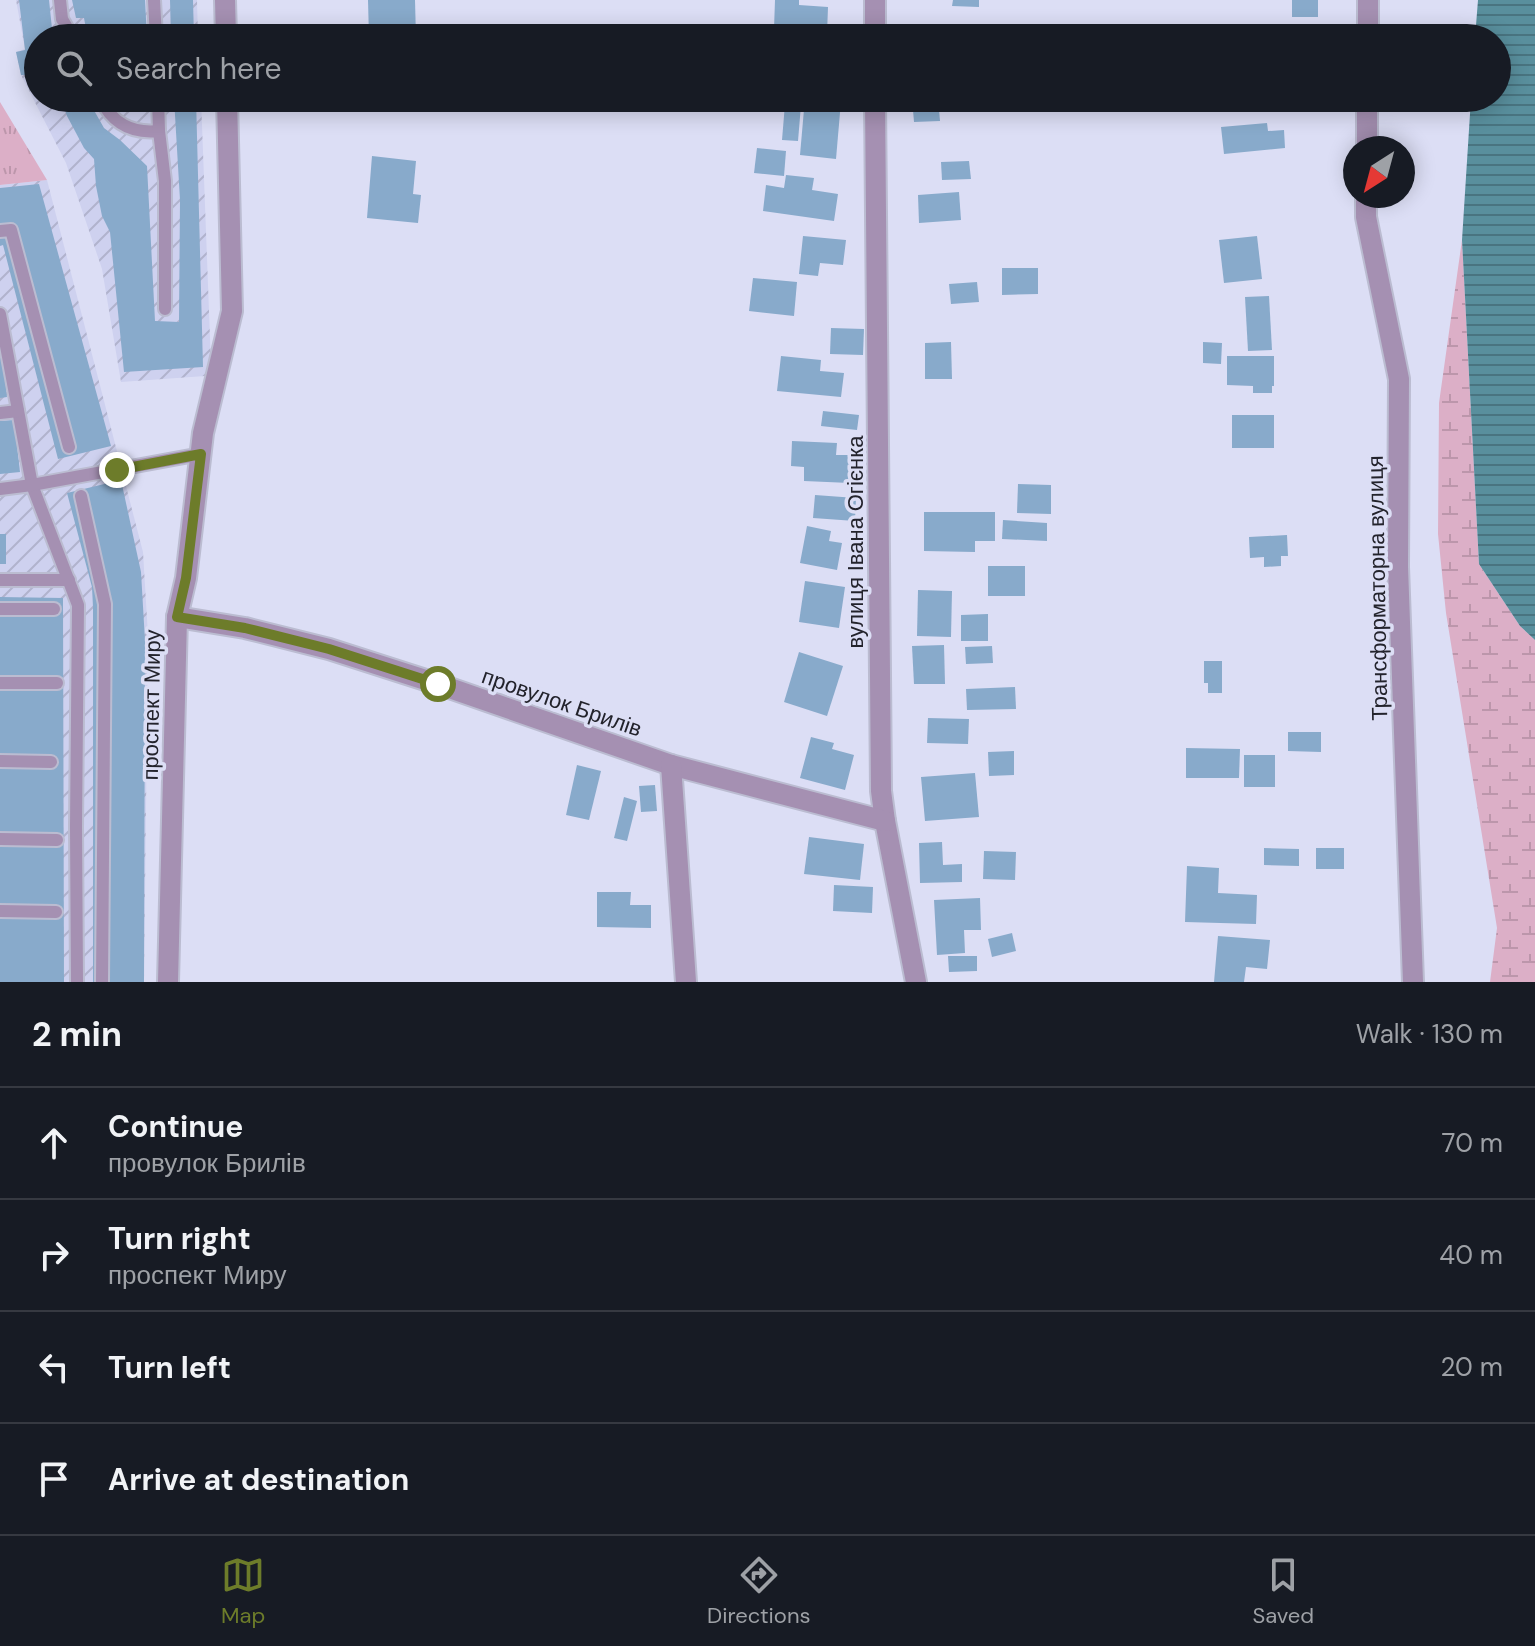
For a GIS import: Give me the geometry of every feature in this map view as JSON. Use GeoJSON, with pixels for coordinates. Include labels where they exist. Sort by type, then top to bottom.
{"type":"FeatureCollection","features":[{"type":"Feature","properties":{"kind":"street"},"geometry":{"type":"LineString","coordinates":[[225,0],[226,24]]}},
{"type":"Feature","properties":{"kind":"street"},"geometry":{"type":"LineString","coordinates":[[875,0],[875,24]]}},
{"type":"Feature","properties":{"kind":"street"},"geometry":{"type":"LineString","coordinates":[[1368,0],[1368,24]]}},
{"type":"Feature","properties":{"kind":"street","name":"проспект Миру"},"geometry":{"type":"LineString","coordinates":[[168,982],[177,617],[186,578],[203,433],[232,311],[227,112]]}},
{"type":"Feature","properties":{"kind":"street","name":"вулиця Івана Огієнка"},"geometry":{"type":"LineString","coordinates":[[875,112],[880,775],[885,821],[916,982]]}},
{"type":"Feature","properties":{"kind":"street"},"geometry":{"type":"LineString","coordinates":[[1367,112],[1367,136]]}},
{"type":"Feature","properties":{"kind":"street","name":"Трансформаторна вулиця"},"geometry":{"type":"LineString","coordinates":[[1366,208],[1399,379],[1398,567],[1413,982]]}},
{"type":"Feature","properties":{"kind":"street","name":"провулок Брилів"},"geometry":{"type":"LineString","coordinates":[[177,617],[245,628],[329,649],[671,765],[885,821]]}},
{"type":"Feature","properties":{"kind":"street"},"geometry":{"type":"LineString","coordinates":[[671,765],[686,982]]}},
{"type":"Feature","properties":{"kind":"lane"},"geometry":{"type":"LineString","coordinates":[[60,0],[65,24]]}},
{"type":"Feature","properties":{"kind":"lane"},"geometry":{"type":"LineString","coordinates":[[154,0],[155,24]]}},
{"type":"Feature","properties":{"kind":"lane"},"geometry":{"type":"LineString","coordinates":[[107,112],[122,126],[146,132],[159,131]]}},
{"type":"Feature","properties":{"kind":"lane"},"geometry":{"type":"LineString","coordinates":[[158,112],[165,181],[165,309]]}},
{"type":"Feature","properties":{"kind":"lane"},"geometry":{"type":"LineString","coordinates":[[0,231],[11,230],[69,447]]}},
{"type":"Feature","properties":{"kind":"lane"},"geometry":{"type":"LineString","coordinates":[[0,314],[32,485],[78,605],[77,982]]}},
{"type":"Feature","properties":{"kind":"lane"},"geometry":{"type":"LineString","coordinates":[[0,413],[18,411]]}},
{"type":"Feature","properties":{"kind":"lane"},"geometry":{"type":"LineString","coordinates":[[0,489],[201,454]]}},
{"type":"Feature","properties":{"kind":"lane"},"geometry":{"type":"LineString","coordinates":[[81,496],[105,604],[102,982]]}},
{"type":"Feature","properties":{"kind":"lane"},"geometry":{"type":"LineString","coordinates":[[0,580],[69,580]]}},
{"type":"Feature","properties":{"kind":"lane"},"geometry":{"type":"LineString","coordinates":[[0,609],[54,609]]}},
{"type":"Feature","properties":{"kind":"lane"},"geometry":{"type":"LineString","coordinates":[[0,683],[57,683]]}},
{"type":"Feature","properties":{"kind":"lane"},"geometry":{"type":"LineString","coordinates":[[0,761],[51,762]]}},
{"type":"Feature","properties":{"kind":"lane"},"geometry":{"type":"LineString","coordinates":[[0,839],[57,840]]}},
{"type":"Feature","properties":{"kind":"lane"},"geometry":{"type":"LineString","coordinates":[[0,911],[56,912]]}},
{"type":"Feature","properties":{"kind":"shaded area"},"geometry":{"type":"Polygon","coordinates":[[[16,0],[197,0],[198,24],[24,24],[24,44],[16,0]]]}},
{"type":"Feature","properties":{"kind":"shaded area"},"geometry":{"type":"Polygon","coordinates":[[[1478,0],[1535,0],[1535,640],[1520,626],[1479,564],[1462,240],[1470,112],[1511,112],[1511,24],[1476,24],[1478,0]]]}},
{"type":"Feature","properties":{"kind":"shaded area"},"geometry":{"type":"Polygon","coordinates":[[[24,49],[24,81],[21,75],[16,52],[24,49]]]}},
{"type":"Feature","properties":{"kind":"shaded area"},"geometry":{"type":"Polygon","coordinates":[[[40,112],[202,112],[211,365],[205,376],[121,382],[102,269],[66,163],[40,112]]]}},
{"type":"Feature","properties":{"kind":"shaded area"},"geometry":{"type":"Polygon","coordinates":[[[47,180],[143,552],[148,635],[144,982],[0,982],[0,185],[47,180]]]}},
{"type":"Feature","properties":{"kind":"green space"},"geometry":{"type":"Polygon","coordinates":[[[0,102],[47,180],[0,185],[0,102]]]}},
{"type":"Feature","properties":{"kind":"green space"},"geometry":{"type":"Polygon","coordinates":[[[1462,240],[1479,564],[1520,626],[1535,640],[1535,982],[1490,982],[1497,928],[1446,613],[1438,534],[1439,403],[1462,240]]]}},
{"type":"Feature","properties":{"kind":"building"},"geometry":{"type":"Polygon","coordinates":[[[19,0],[49,0],[52,24],[24,24],[24,42],[19,0]]]}},
{"type":"Feature","properties":{"kind":"building"},"geometry":{"type":"Polygon","coordinates":[[[72,0],[145,0],[146,24],[85,24],[84,18],[76,18],[72,0]]]}},
{"type":"Feature","properties":{"kind":"building"},"geometry":{"type":"Polygon","coordinates":[[[170,0],[193,0],[194,24],[171,24],[170,0]]]}},
{"type":"Feature","properties":{"kind":"building"},"geometry":{"type":"Polygon","coordinates":[[[368,0],[415,0],[416,24],[369,24],[368,0]]]}},
{"type":"Feature","properties":{"kind":"building"},"geometry":{"type":"Polygon","coordinates":[[[775,0],[799,0],[799,5],[828,7],[827,24],[774,24],[775,0]]]}},
{"type":"Feature","properties":{"kind":"building"},"geometry":{"type":"Polygon","coordinates":[[[953,0],[979,0],[979,7],[952,6],[953,0]]]}},
{"type":"Feature","properties":{"kind":"building"},"geometry":{"type":"Polygon","coordinates":[[[1292,0],[1318,0],[1318,17],[1292,17],[1292,0]]]}},
{"type":"Feature","properties":{"kind":"building"},"geometry":{"type":"Polygon","coordinates":[[[24,50],[24,75],[21,75],[16,52],[24,50]]]}},
{"type":"Feature","properties":{"kind":"building"},"geometry":{"type":"Polygon","coordinates":[[[66,112],[95,112],[104,128],[147,166],[155,321],[179,322],[180,200],[175,112],[196,112],[203,367],[124,372],[110,232],[102,216],[94,159],[84,148],[66,112]]]}},
{"type":"Feature","properties":{"kind":"building"},"geometry":{"type":"Polygon","coordinates":[[[784,112],[800,112],[798,141],[782,140],[784,112]]]}},
{"type":"Feature","properties":{"kind":"building"},"geometry":{"type":"Polygon","coordinates":[[[804,112],[840,112],[836,159],[800,155],[804,112]]]}},
{"type":"Feature","properties":{"kind":"building"},"geometry":{"type":"Polygon","coordinates":[[[913,112],[939,112],[940,121],[914,122],[913,112]]]}},
{"type":"Feature","properties":{"kind":"building"},"geometry":{"type":"Polygon","coordinates":[[[1267,123],[1268,131],[1284,130],[1285,148],[1224,154],[1221,127],[1267,123]]]}},
{"type":"Feature","properties":{"kind":"building"},"geometry":{"type":"Polygon","coordinates":[[[757,148],[786,151],[784,176],[754,173],[757,148]]]}},
{"type":"Feature","properties":{"kind":"building"},"geometry":{"type":"Polygon","coordinates":[[[372,156],[416,161],[413,194],[421,195],[418,223],[367,218],[372,156]]]}},
{"type":"Feature","properties":{"kind":"building"},"geometry":{"type":"Polygon","coordinates":[[[969,161],[971,179],[942,180],[941,162],[969,161]]]}},
{"type":"Feature","properties":{"kind":"building"},"geometry":{"type":"Polygon","coordinates":[[[786,175],[814,178],[812,190],[838,194],[834,221],[763,211],[766,185],[784,188],[786,175]]]}},
{"type":"Feature","properties":{"kind":"building"},"geometry":{"type":"Polygon","coordinates":[[[39,184],[111,446],[58,459],[3,245],[0,246],[0,188],[39,184]]]}},
{"type":"Feature","properties":{"kind":"building"},"geometry":{"type":"Polygon","coordinates":[[[959,192],[961,220],[919,223],[918,195],[959,192]]]}},
{"type":"Feature","properties":{"kind":"building"},"geometry":{"type":"Polygon","coordinates":[[[803,236],[846,240],[843,265],[820,263],[818,276],[799,274],[803,236]]]}},
{"type":"Feature","properties":{"kind":"building"},"geometry":{"type":"Polygon","coordinates":[[[1257,236],[1262,279],[1224,283],[1219,240],[1257,236]]]}},
{"type":"Feature","properties":{"kind":"building"},"geometry":{"type":"Polygon","coordinates":[[[1002,268],[1038,268],[1038,294],[1002,295],[1002,268]]]}},
{"type":"Feature","properties":{"kind":"building"},"geometry":{"type":"Polygon","coordinates":[[[753,278],[797,282],[794,316],[749,311],[753,278]]]}},
{"type":"Feature","properties":{"kind":"building"},"geometry":{"type":"Polygon","coordinates":[[[977,282],[979,302],[951,304],[949,284],[977,282]]]}},
{"type":"Feature","properties":{"kind":"building"},"geometry":{"type":"Polygon","coordinates":[[[1269,296],[1272,350],[1248,351],[1245,297],[1269,296]]]}},
{"type":"Feature","properties":{"kind":"building"},"geometry":{"type":"Polygon","coordinates":[[[831,328],[864,329],[863,355],[830,354],[831,328]]]}},
{"type":"Feature","properties":{"kind":"building"},"geometry":{"type":"Polygon","coordinates":[[[951,342],[952,379],[925,379],[925,343],[951,342]]]}},
{"type":"Feature","properties":{"kind":"building"},"geometry":{"type":"Polygon","coordinates":[[[1203,342],[1222,343],[1221,364],[1203,363],[1203,342]]]}},
{"type":"Feature","properties":{"kind":"building"},"geometry":{"type":"Polygon","coordinates":[[[0,349],[7,397],[0,398],[0,349]]]}},
{"type":"Feature","properties":{"kind":"building"},"geometry":{"type":"Polygon","coordinates":[[[781,356],[821,360],[820,371],[844,373],[841,397],[777,391],[781,356]]]}},
{"type":"Feature","properties":{"kind":"building"},"geometry":{"type":"Polygon","coordinates":[[[1227,356],[1274,356],[1272,393],[1253,393],[1253,386],[1227,385],[1227,356]]]}},
{"type":"Feature","properties":{"kind":"building"},"geometry":{"type":"Polygon","coordinates":[[[823,411],[859,415],[857,430],[821,426],[823,411]]]}},
{"type":"Feature","properties":{"kind":"building"},"geometry":{"type":"Polygon","coordinates":[[[1232,415],[1274,415],[1274,448],[1232,448],[1232,415]]]}},
{"type":"Feature","properties":{"kind":"building"},"geometry":{"type":"Polygon","coordinates":[[[14,420],[20,472],[0,474],[0,421],[14,420]]]}},
{"type":"Feature","properties":{"kind":"building"},"geometry":{"type":"Polygon","coordinates":[[[792,441],[837,443],[836,455],[851,455],[850,483],[804,481],[804,467],[791,466],[792,441]]]}},
{"type":"Feature","properties":{"kind":"building"},"geometry":{"type":"Polygon","coordinates":[[[121,480],[141,572],[145,641],[144,982],[93,982],[92,587],[67,493],[121,480]]]}},
{"type":"Feature","properties":{"kind":"building"},"geometry":{"type":"Polygon","coordinates":[[[1018,484],[1051,485],[1051,514],[1017,513],[1018,484]]]}},
{"type":"Feature","properties":{"kind":"building"},"geometry":{"type":"Polygon","coordinates":[[[815,495],[856,498],[855,521],[813,518],[815,495]]]}},
{"type":"Feature","properties":{"kind":"building"},"geometry":{"type":"Polygon","coordinates":[[[924,512],[995,512],[995,541],[975,541],[975,552],[924,551],[924,512]]]}},
{"type":"Feature","properties":{"kind":"building"},"geometry":{"type":"Polygon","coordinates":[[[1003,520],[1047,523],[1047,541],[1002,539],[1003,520]]]}},
{"type":"Feature","properties":{"kind":"building"},"geometry":{"type":"Polygon","coordinates":[[[807,526],[831,531],[829,541],[842,543],[837,570],[800,563],[807,526]]]}},
{"type":"Feature","properties":{"kind":"building"},"geometry":{"type":"Polygon","coordinates":[[[0,534],[6,534],[6,564],[0,564],[0,534]]]}},
{"type":"Feature","properties":{"kind":"building"},"geometry":{"type":"Polygon","coordinates":[[[1287,535],[1288,556],[1281,556],[1281,566],[1264,567],[1264,557],[1250,558],[1249,537],[1287,535]]]}},
{"type":"Feature","properties":{"kind":"building"},"geometry":{"type":"Polygon","coordinates":[[[988,566],[1025,566],[1025,596],[988,596],[988,566]]]}},
{"type":"Feature","properties":{"kind":"building"},"geometry":{"type":"Polygon","coordinates":[[[805,581],[845,587],[839,628],[799,622],[805,581]]]}},
{"type":"Feature","properties":{"kind":"building"},"geometry":{"type":"Polygon","coordinates":[[[918,590],[952,591],[951,637],[917,636],[918,590]]]}},
{"type":"Feature","properties":{"kind":"building"},"geometry":{"type":"Polygon","coordinates":[[[0,597],[63,598],[64,982],[0,982],[0,597]]]}},
{"type":"Feature","properties":{"kind":"building"},"geometry":{"type":"Polygon","coordinates":[[[988,614],[988,641],[961,641],[961,615],[988,614]]]}},
{"type":"Feature","properties":{"kind":"building"},"geometry":{"type":"Polygon","coordinates":[[[944,645],[945,684],[914,684],[912,646],[944,645]]]}},
{"type":"Feature","properties":{"kind":"building"},"geometry":{"type":"Polygon","coordinates":[[[992,646],[993,663],[966,664],[965,647],[992,646]]]}},
{"type":"Feature","properties":{"kind":"building"},"geometry":{"type":"Polygon","coordinates":[[[799,652],[843,666],[827,716],[784,702],[799,652]]]}},
{"type":"Feature","properties":{"kind":"building"},"geometry":{"type":"Polygon","coordinates":[[[1204,661],[1222,661],[1222,693],[1208,693],[1208,683],[1204,683],[1204,661]]]}},
{"type":"Feature","properties":{"kind":"building"},"geometry":{"type":"Polygon","coordinates":[[[1015,687],[1016,709],[967,710],[966,689],[1015,687]]]}},
{"type":"Feature","properties":{"kind":"building"},"geometry":{"type":"Polygon","coordinates":[[[928,718],[969,719],[968,744],[927,743],[928,718]]]}},
{"type":"Feature","properties":{"kind":"building"},"geometry":{"type":"Polygon","coordinates":[[[1288,732],[1321,732],[1321,752],[1288,751],[1288,732]]]}},
{"type":"Feature","properties":{"kind":"building"},"geometry":{"type":"Polygon","coordinates":[[[811,737],[834,743],[832,749],[854,755],[845,790],[800,778],[811,737]]]}},
{"type":"Feature","properties":{"kind":"building"},"geometry":{"type":"Polygon","coordinates":[[[1186,748],[1240,749],[1239,778],[1186,778],[1186,748]]]}},
{"type":"Feature","properties":{"kind":"building"},"geometry":{"type":"Polygon","coordinates":[[[1014,751],[1014,775],[989,776],[988,752],[1014,751]]]}},
{"type":"Feature","properties":{"kind":"building"},"geometry":{"type":"Polygon","coordinates":[[[1244,755],[1275,755],[1275,787],[1244,787],[1244,755]]]}},
{"type":"Feature","properties":{"kind":"building"},"geometry":{"type":"Polygon","coordinates":[[[577,765],[601,771],[589,820],[566,815],[577,765]]]}},
{"type":"Feature","properties":{"kind":"building"},"geometry":{"type":"Polygon","coordinates":[[[975,773],[979,817],[925,821],[921,777],[975,773]]]}},
{"type":"Feature","properties":{"kind":"building"},"geometry":{"type":"Polygon","coordinates":[[[655,785],[657,811],[641,812],[639,786],[655,785]]]}},
{"type":"Feature","properties":{"kind":"building"},"geometry":{"type":"Polygon","coordinates":[[[624,797],[637,801],[627,841],[614,838],[624,797]]]}},
{"type":"Feature","properties":{"kind":"building"},"geometry":{"type":"Polygon","coordinates":[[[809,837],[864,844],[860,880],[804,874],[809,837]]]}},
{"type":"Feature","properties":{"kind":"building"},"geometry":{"type":"Polygon","coordinates":[[[942,842],[943,865],[962,864],[962,882],[920,883],[919,843],[942,842]]]}},
{"type":"Feature","properties":{"kind":"building"},"geometry":{"type":"Polygon","coordinates":[[[1264,848],[1299,849],[1299,866],[1264,865],[1264,848]]]}},
{"type":"Feature","properties":{"kind":"building"},"geometry":{"type":"Polygon","coordinates":[[[1316,848],[1344,848],[1344,869],[1316,869],[1316,848]]]}},
{"type":"Feature","properties":{"kind":"building"},"geometry":{"type":"Polygon","coordinates":[[[984,851],[1016,852],[1015,880],[983,879],[984,851]]]}},
{"type":"Feature","properties":{"kind":"building"},"geometry":{"type":"Polygon","coordinates":[[[1187,866],[1219,868],[1218,893],[1257,895],[1256,924],[1185,922],[1187,866]]]}},
{"type":"Feature","properties":{"kind":"building"},"geometry":{"type":"Polygon","coordinates":[[[834,885],[873,887],[872,913],[833,911],[834,885]]]}},
{"type":"Feature","properties":{"kind":"building"},"geometry":{"type":"Polygon","coordinates":[[[597,892],[631,892],[630,905],[651,905],[651,928],[597,927],[597,892]]]}},
{"type":"Feature","properties":{"kind":"building"},"geometry":{"type":"Polygon","coordinates":[[[980,898],[981,930],[964,930],[965,953],[937,955],[934,900],[980,898]]]}},
{"type":"Feature","properties":{"kind":"building"},"geometry":{"type":"Polygon","coordinates":[[[1012,933],[1016,951],[992,957],[988,939],[1012,933]]]}},
{"type":"Feature","properties":{"kind":"building"},"geometry":{"type":"Polygon","coordinates":[[[1218,936],[1270,940],[1267,969],[1246,967],[1244,982],[1214,982],[1218,936]]]}},
{"type":"Feature","properties":{"kind":"building"},"geometry":{"type":"Polygon","coordinates":[[[948,956],[977,956],[977,971],[949,972],[948,956]]]}},
{"type":"Feature","properties":{"kind":"route"},"geometry":{"type":"LineString","coordinates":[[117,470],[201,454],[186,578],[177,617],[245,628],[329,649],[438,684]]}}]}
